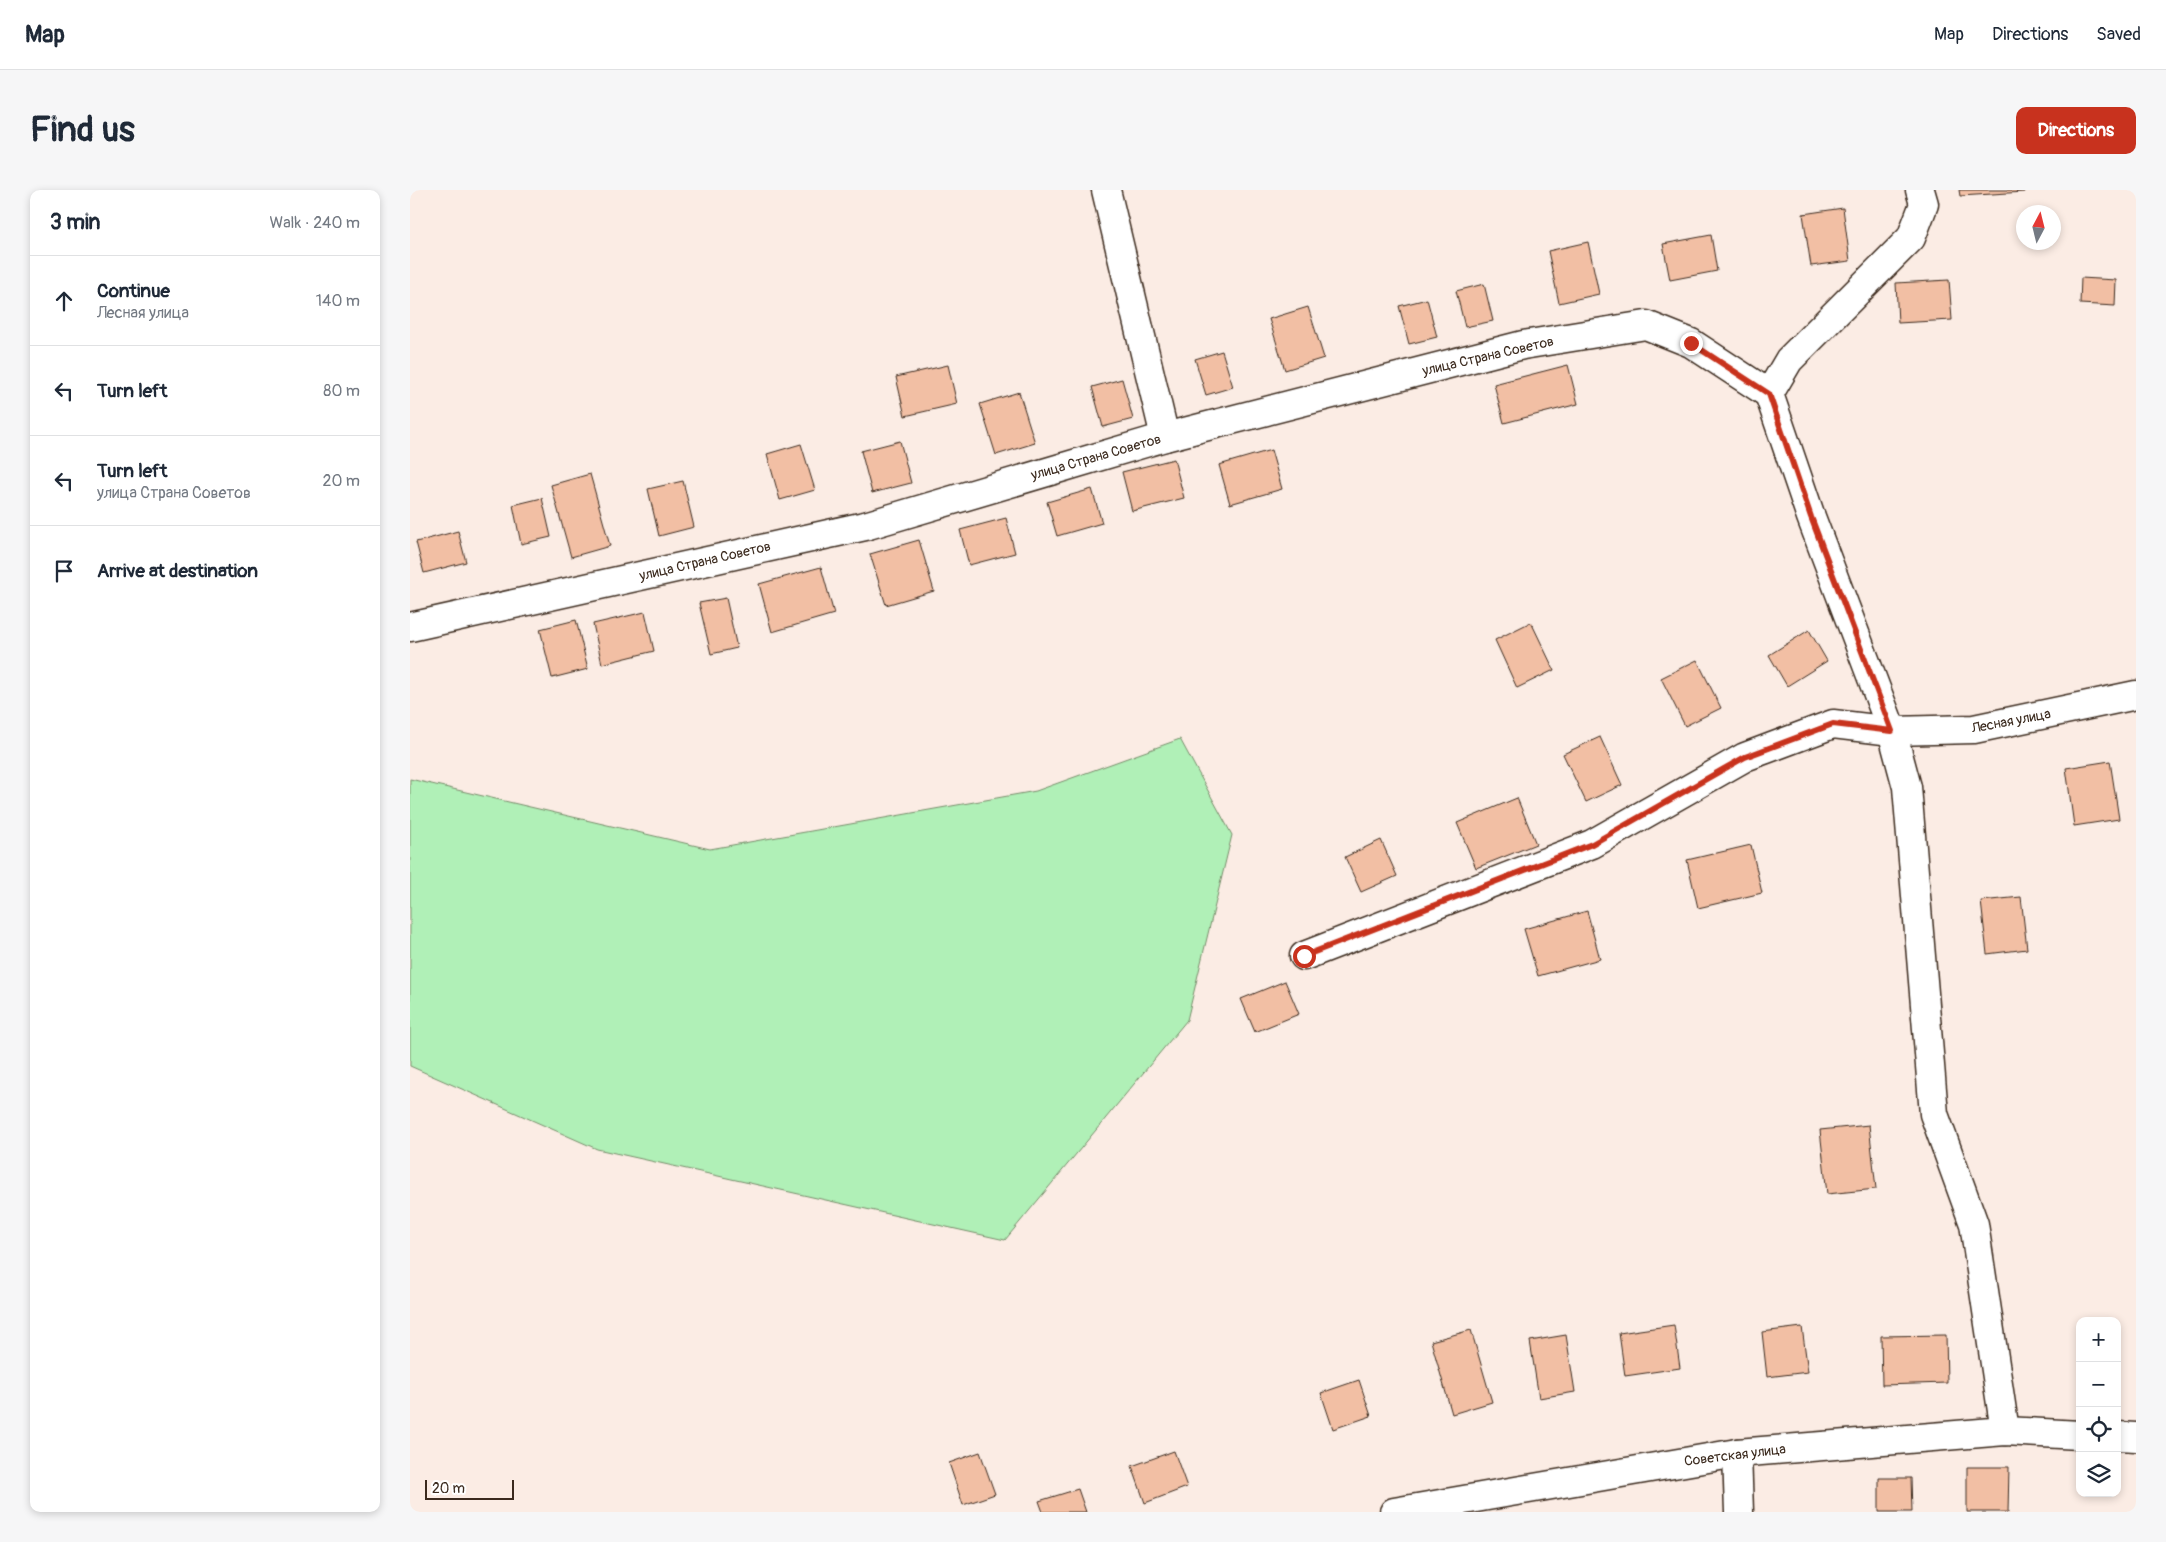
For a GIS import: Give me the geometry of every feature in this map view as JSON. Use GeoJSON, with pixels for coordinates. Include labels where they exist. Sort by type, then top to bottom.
{"type":"FeatureCollection","features":[{"type":"Feature","properties":{"kind":"street"},"geometry":{"type":"LineString","coordinates":[[1106,190],[1165,437]]}},
{"type":"Feature","properties":{"kind":"street"},"geometry":{"type":"LineString","coordinates":[[1920,190],[1924,204],[1911,238],[1789,360],[1769,394],[1811,517],[1892,731],[1907,787],[1934,1114],[1974,1224],[2005,1431]]}},
{"type":"Feature","properties":{"kind":"street","name":"улица Страна Советов"},"geometry":{"type":"LineString","coordinates":[[410,627],[865,526],[1165,437],[1523,345],[1646,325],[1691,343],[1769,394]]}},
{"type":"Feature","properties":{"kind":"street","name":"Лесная улица"},"geometry":{"type":"LineString","coordinates":[[1304,956],[1592,844],[1745,757],[1833,724],[1892,731],[1974,729],[2136,695]]}},
{"type":"Feature","properties":{"kind":"street","name":"Советская улица"},"geometry":{"type":"LineString","coordinates":[[1394,1512],[1736,1453],[2005,1431],[2076,1435]]}},
{"type":"Feature","properties":{"kind":"street"},"geometry":{"type":"LineString","coordinates":[[2121,1436],[2136,1437]]}},
{"type":"Feature","properties":{"kind":"street"},"geometry":{"type":"LineString","coordinates":[[1736,1453],[1739,1512]]}},
{"type":"Feature","properties":{"kind":"green space"},"geometry":{"type":"Polygon","coordinates":[[[1180,739],[1232,835],[1187,1020],[1005,1240],[597,1149],[410,1066],[410,779],[710,849],[1036,791],[1180,739]]]}},
{"type":"Feature","properties":{"kind":"building"},"geometry":{"type":"Polygon","coordinates":[[[1959,190],[2024,190],[2024,192],[1960,196],[1959,190]]]}},
{"type":"Feature","properties":{"kind":"building"},"geometry":{"type":"Polygon","coordinates":[[[1843,208],[1850,261],[1811,266],[1803,214],[1843,208]]]}},
{"type":"Feature","properties":{"kind":"building"},"geometry":{"type":"Polygon","coordinates":[[[1711,235],[1717,271],[1670,280],[1663,244],[1711,235]]]}},
{"type":"Feature","properties":{"kind":"building"},"geometry":{"type":"Polygon","coordinates":[[[1588,242],[1599,294],[1559,303],[1548,251],[1588,242]]]}},
{"type":"Feature","properties":{"kind":"building"},"geometry":{"type":"Polygon","coordinates":[[[2081,278],[2116,280],[2115,306],[2080,304],[2081,278]]]}},
{"type":"Feature","properties":{"kind":"building"},"geometry":{"type":"Polygon","coordinates":[[[1949,280],[1952,320],[1898,323],[1896,283],[1949,280]]]}},
{"type":"Feature","properties":{"kind":"building"},"geometry":{"type":"Polygon","coordinates":[[[1484,284],[1493,321],[1465,327],[1456,291],[1484,284]]]}},
{"type":"Feature","properties":{"kind":"building"},"geometry":{"type":"Polygon","coordinates":[[[1427,299],[1437,337],[1409,344],[1399,306],[1427,299]]]}},
{"type":"Feature","properties":{"kind":"building"},"geometry":{"type":"Polygon","coordinates":[[[1308,307],[1324,358],[1285,370],[1269,319],[1308,307]]]}},
{"type":"Feature","properties":{"kind":"building"},"geometry":{"type":"Polygon","coordinates":[[[1222,351],[1233,387],[1206,395],[1195,359],[1222,351]]]}},
{"type":"Feature","properties":{"kind":"building"},"geometry":{"type":"Polygon","coordinates":[[[948,365],[957,404],[905,416],[896,377],[948,365]]]}},
{"type":"Feature","properties":{"kind":"building"},"geometry":{"type":"Polygon","coordinates":[[[1568,365],[1578,404],[1504,423],[1494,384],[1568,365]]]}},
{"type":"Feature","properties":{"kind":"building"},"geometry":{"type":"Polygon","coordinates":[[[1122,379],[1133,419],[1103,427],[1092,387],[1122,379]]]}},
{"type":"Feature","properties":{"kind":"building"},"geometry":{"type":"Polygon","coordinates":[[[1019,392],[1035,443],[996,455],[980,404],[1019,392]]]}},
{"type":"Feature","properties":{"kind":"building"},"geometry":{"type":"Polygon","coordinates":[[[900,441],[911,483],[872,493],[861,451],[900,441]]]}},
{"type":"Feature","properties":{"kind":"building"},"geometry":{"type":"Polygon","coordinates":[[[801,444],[815,490],[780,500],[767,454],[801,444]]]}},
{"type":"Feature","properties":{"kind":"building"},"geometry":{"type":"Polygon","coordinates":[[[1271,450],[1282,489],[1230,504],[1219,465],[1271,450]]]}},
{"type":"Feature","properties":{"kind":"building"},"geometry":{"type":"Polygon","coordinates":[[[1174,459],[1184,498],[1132,511],[1122,472],[1174,459]]]}},
{"type":"Feature","properties":{"kind":"building"},"geometry":{"type":"Polygon","coordinates":[[[590,474],[610,546],[571,557],[551,485],[590,474]]]}},
{"type":"Feature","properties":{"kind":"building"},"geometry":{"type":"Polygon","coordinates":[[[683,481],[694,527],[659,536],[648,489],[683,481]]]}},
{"type":"Feature","properties":{"kind":"building"},"geometry":{"type":"Polygon","coordinates":[[[1092,489],[1102,523],[1057,536],[1047,502],[1092,489]]]}},
{"type":"Feature","properties":{"kind":"building"},"geometry":{"type":"Polygon","coordinates":[[[542,498],[551,537],[521,544],[513,505],[542,498]]]}},
{"type":"Feature","properties":{"kind":"building"},"geometry":{"type":"Polygon","coordinates":[[[1006,518],[1015,553],[969,565],[960,530],[1006,518]]]}},
{"type":"Feature","properties":{"kind":"building"},"geometry":{"type":"Polygon","coordinates":[[[458,531],[466,562],[424,573],[416,542],[458,531]]]}},
{"type":"Feature","properties":{"kind":"building"},"geometry":{"type":"Polygon","coordinates":[[[919,540],[934,591],[886,605],[870,554],[919,540]]]}},
{"type":"Feature","properties":{"kind":"building"},"geometry":{"type":"Polygon","coordinates":[[[821,567],[834,614],[772,632],[759,584],[821,567]]]}},
{"type":"Feature","properties":{"kind":"building"},"geometry":{"type":"Polygon","coordinates":[[[726,598],[737,648],[711,654],[699,603],[726,598]]]}},
{"type":"Feature","properties":{"kind":"building"},"geometry":{"type":"Polygon","coordinates":[[[645,612],[654,651],[602,664],[593,624],[645,612]]]}},
{"type":"Feature","properties":{"kind":"building"},"geometry":{"type":"Polygon","coordinates":[[[576,620],[588,669],[552,678],[540,629],[576,620]]]}},
{"type":"Feature","properties":{"kind":"building"},"geometry":{"type":"Polygon","coordinates":[[[1531,622],[1554,670],[1517,688],[1495,640],[1531,622]]]}},
{"type":"Feature","properties":{"kind":"building"},"geometry":{"type":"Polygon","coordinates":[[[1809,630],[1827,661],[1787,686],[1769,655],[1809,630]]]}},
{"type":"Feature","properties":{"kind":"building"},"geometry":{"type":"Polygon","coordinates":[[[1697,660],[1721,708],[1685,726],[1661,678],[1697,660]]]}},
{"type":"Feature","properties":{"kind":"building"},"geometry":{"type":"Polygon","coordinates":[[[1600,737],[1622,785],[1586,802],[1563,754],[1600,737]]]}},
{"type":"Feature","properties":{"kind":"building"},"geometry":{"type":"Polygon","coordinates":[[[2110,761],[2119,819],[2074,826],[2066,768],[2110,761]]]}},
{"type":"Feature","properties":{"kind":"building"},"geometry":{"type":"Polygon","coordinates":[[[1517,798],[1536,844],[1476,868],[1457,823],[1517,798]]]}},
{"type":"Feature","properties":{"kind":"building"},"geometry":{"type":"Polygon","coordinates":[[[1381,840],[1397,876],[1361,892],[1345,857],[1381,840]]]}},
{"type":"Feature","properties":{"kind":"building"},"geometry":{"type":"Polygon","coordinates":[[[1751,845],[1762,893],[1698,908],[1687,860],[1751,845]]]}},
{"type":"Feature","properties":{"kind":"building"},"geometry":{"type":"Polygon","coordinates":[[[2021,897],[2027,949],[1987,954],[1981,901],[2021,897]]]}},
{"type":"Feature","properties":{"kind":"building"},"geometry":{"type":"Polygon","coordinates":[[[1587,911],[1600,959],[1538,976],[1524,929],[1587,911]]]}},
{"type":"Feature","properties":{"kind":"building"},"geometry":{"type":"Polygon","coordinates":[[[1285,981],[1299,1014],[1255,1032],[1241,999],[1285,981]]]}},
{"type":"Feature","properties":{"kind":"building"},"geometry":{"type":"Polygon","coordinates":[[[1869,1125],[1876,1189],[1827,1194],[1820,1130],[1869,1125]]]}},
{"type":"Feature","properties":{"kind":"building"},"geometry":{"type":"Polygon","coordinates":[[[1674,1325],[1680,1368],[1625,1376],[1619,1333],[1674,1325]]]}},
{"type":"Feature","properties":{"kind":"building"},"geometry":{"type":"Polygon","coordinates":[[[1802,1327],[1808,1372],[1767,1377],[1762,1332],[1802,1327]]]}},
{"type":"Feature","properties":{"kind":"building"},"geometry":{"type":"Polygon","coordinates":[[[1471,1330],[1492,1402],[1452,1414],[1431,1341],[1471,1330]]]}},
{"type":"Feature","properties":{"kind":"building"},"geometry":{"type":"Polygon","coordinates":[[[1566,1335],[1575,1392],[1539,1398],[1530,1341],[1566,1335]]]}},
{"type":"Feature","properties":{"kind":"building"},"geometry":{"type":"Polygon","coordinates":[[[1946,1335],[1947,1383],[1882,1385],[1881,1336],[1946,1335]]]}},
{"type":"Feature","properties":{"kind":"building"},"geometry":{"type":"Polygon","coordinates":[[[1359,1380],[1371,1416],[1333,1429],[1321,1393],[1359,1380]]]}},
{"type":"Feature","properties":{"kind":"building"},"geometry":{"type":"Polygon","coordinates":[[[1174,1451],[1187,1487],[1145,1503],[1132,1466],[1174,1451]]]}},
{"type":"Feature","properties":{"kind":"building"},"geometry":{"type":"Polygon","coordinates":[[[980,1452],[995,1494],[963,1505],[949,1463],[980,1452]]]}},
{"type":"Feature","properties":{"kind":"building"},"geometry":{"type":"Polygon","coordinates":[[[1967,1467],[2009,1467],[2008,1512],[1967,1512],[1967,1467]]]}},
{"type":"Feature","properties":{"kind":"building"},"geometry":{"type":"Polygon","coordinates":[[[1879,1478],[1911,1478],[1912,1512],[1879,1512],[1879,1478]]]}},
{"type":"Feature","properties":{"kind":"building"},"geometry":{"type":"Polygon","coordinates":[[[1078,1489],[1086,1512],[1043,1512],[1039,1501],[1078,1489]]]}},
{"type":"Feature","properties":{"kind":"route"},"geometry":{"type":"LineString","coordinates":[[1304,956],[1592,844],[1745,757],[1833,724],[1892,731],[1811,517],[1769,394],[1691,343]]}}]}
